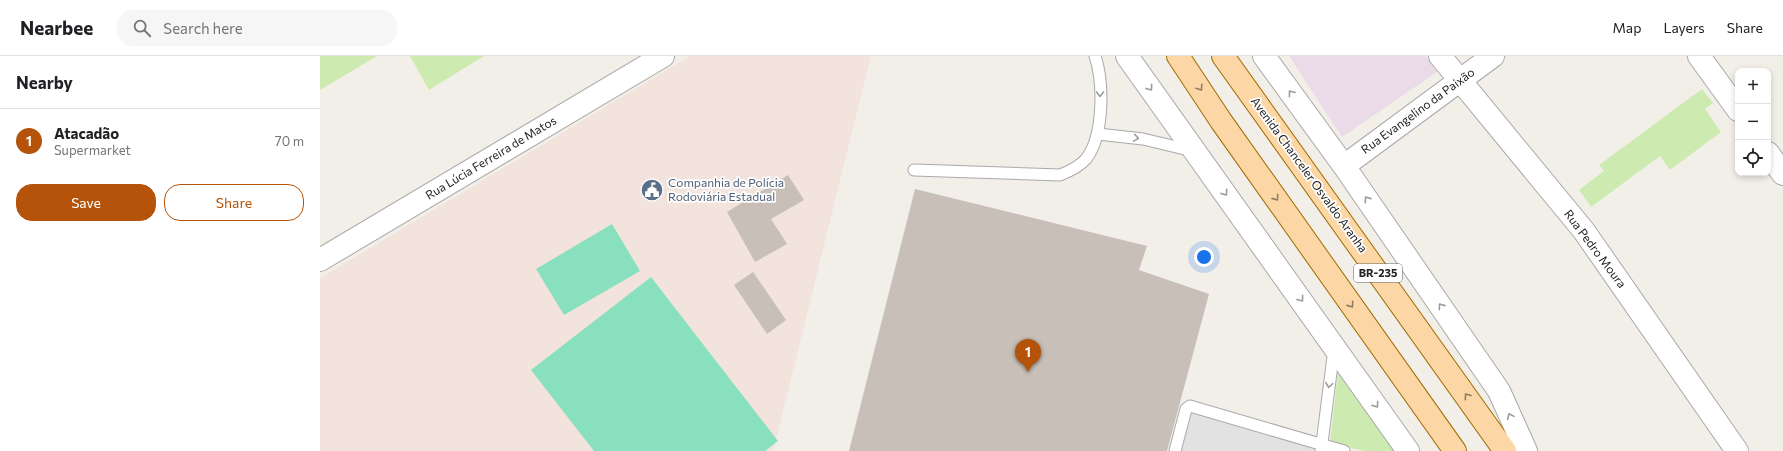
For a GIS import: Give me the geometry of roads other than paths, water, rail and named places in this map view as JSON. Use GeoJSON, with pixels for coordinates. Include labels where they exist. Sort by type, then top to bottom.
{"type":"FeatureCollection","features":[{"type":"Feature","properties":{"kind":"main road","name":"BR-235"},"geometry":{"type":"LineString","coordinates":[[1178,56],[1221,121],[1455,451]]}},
{"type":"Feature","properties":{"kind":"main road","name":"Avenida Chanceler Osvaldo Aranha"},"geometry":{"type":"LineString","coordinates":[[1223,56],[1506,451]]}},
{"type":"Feature","properties":{"kind":"street","name":"Rua Lúcia Ferreira de Matos"},"geometry":{"type":"LineString","coordinates":[[320,260],[663,56]]}},
{"type":"Feature","properties":{"kind":"street"},"geometry":{"type":"LineString","coordinates":[[1127,56],[1335,346],[1408,451]]}},
{"type":"Feature","properties":{"kind":"street"},"geometry":{"type":"LineString","coordinates":[[1264,56],[1344,166],[1499,390],[1526,451]]}},
{"type":"Feature","properties":{"kind":"street","name":"Rua Pedro Moura"},"geometry":{"type":"LineString","coordinates":[[1440,56],[1584,231],[1737,451]]}},
{"type":"Feature","properties":{"kind":"street","name":"Rua Evangelino da Paixão"},"geometry":{"type":"LineString","coordinates":[[1344,166],[1493,56]]}},
{"type":"Feature","properties":{"kind":"street"},"geometry":{"type":"LineString","coordinates":[[1700,56],[1735,106]]}},
{"type":"Feature","properties":{"kind":"street"},"geometry":{"type":"LineString","coordinates":[[1771,157],[1783,174]]}},
{"type":"Feature","properties":{"kind":"lane"},"geometry":{"type":"LineString","coordinates":[[914,170],[1060,175],[1074,169],[1086,159],[1098,134],[1100,79],[1095,56]]}},
{"type":"Feature","properties":{"kind":"lane"},"geometry":{"type":"LineString","coordinates":[[1098,134],[1143,139],[1196,152]]}},
{"type":"Feature","properties":{"kind":"lane"},"geometry":{"type":"LineString","coordinates":[[1322,448],[1335,346]]}},
{"type":"Feature","properties":{"kind":"lane"},"geometry":{"type":"LineString","coordinates":[[1175,451],[1186,409],[1190,406],[1322,448],[1344,451]]}},
{"type":"Feature","properties":{"kind":"place","name":"Companhia de Polícia Rodoviária Estadual"},"geometry":{"type":"Point","coordinates":[652,190]}},
{"type":"Feature","properties":{"kind":"place","name":"Atacadão"},"geometry":{"type":"Point","coordinates":[1028,372]}}]}
